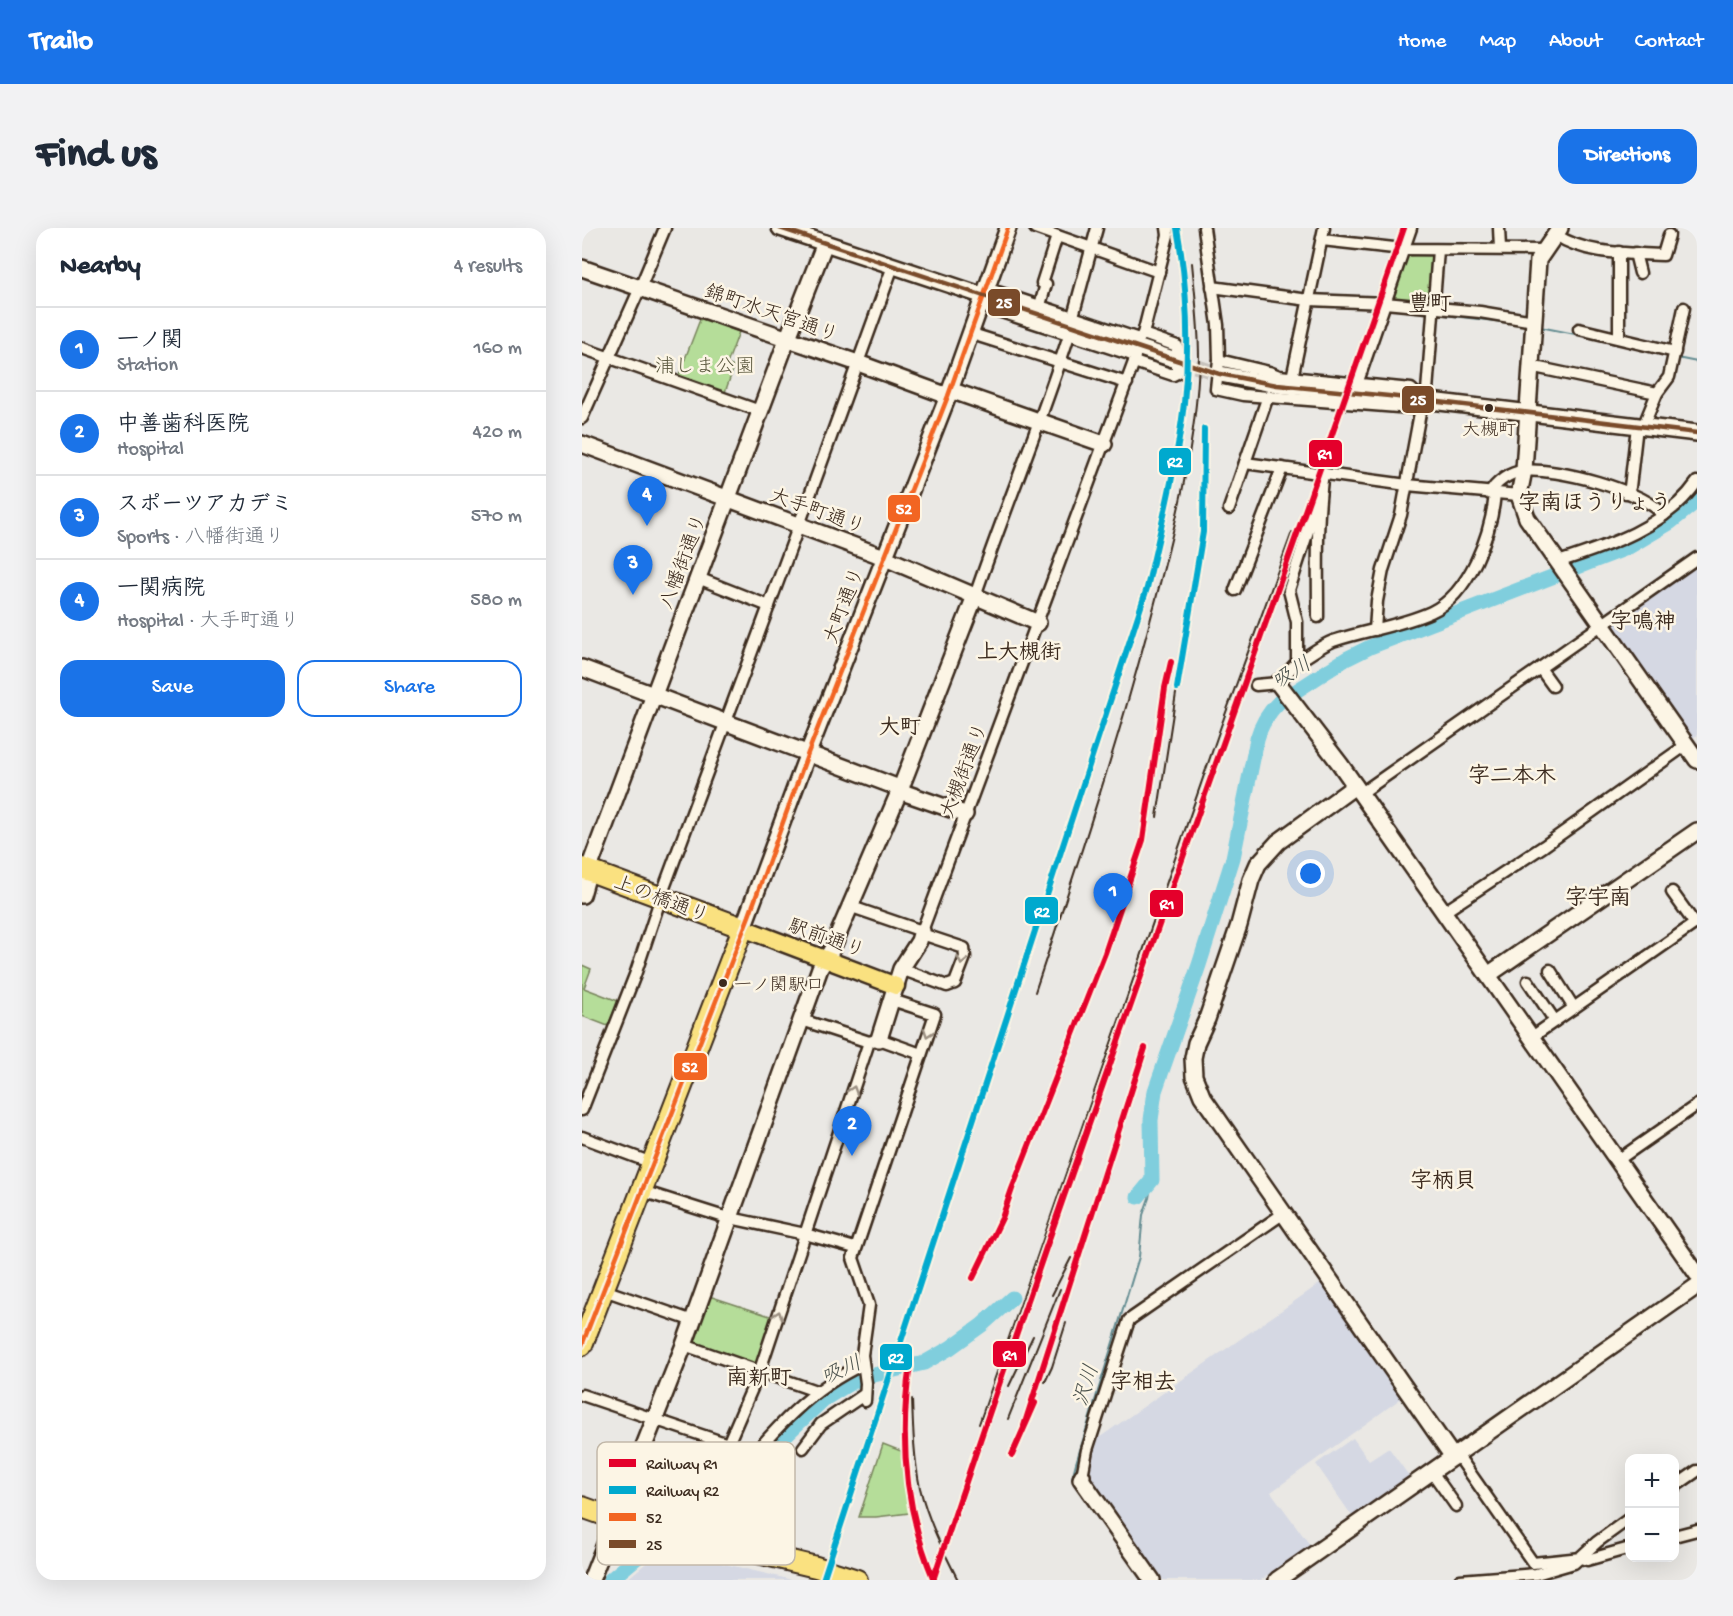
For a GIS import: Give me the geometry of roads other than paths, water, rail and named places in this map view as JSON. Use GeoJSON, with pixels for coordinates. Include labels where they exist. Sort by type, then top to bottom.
{"type":"FeatureCollection","features":[{"type":"Feature","properties":{"kind":"highway","name":"上の橋通り"},"geometry":{"type":"LineString","coordinates":[[586,869],[743,928]]}},
{"type":"Feature","properties":{"kind":"highway"},"geometry":{"type":"LineString","coordinates":[[582,1345],[743,928]]}},
{"type":"Feature","properties":{"kind":"highway"},"geometry":{"type":"LineString","coordinates":[[582,1507],[597,1514]]}},
{"type":"Feature","properties":{"kind":"highway"},"geometry":{"type":"LineString","coordinates":[[582,1517],[597,1520]]}},
{"type":"Feature","properties":{"kind":"highway"},"geometry":{"type":"LineString","coordinates":[[789,1565],[831,1575]]}},
{"type":"Feature","properties":{"kind":"highway"},"geometry":{"type":"LineString","coordinates":[[793,1565],[831,1575]]}},
{"type":"Feature","properties":{"kind":"main road","name":"駅前通り"},"geometry":{"type":"LineString","coordinates":[[743,928],[826,959],[894,993]]}},
{"type":"Feature","properties":{"kind":"street"},"geometry":{"type":"LineString","coordinates":[[582,418],[665,228]]}},
{"type":"Feature","properties":{"kind":"street"},"geometry":{"type":"LineString","coordinates":[[780,228],[1173,359]]}},
{"type":"Feature","properties":{"kind":"street","name":"大町通り"},"geometry":{"type":"LineString","coordinates":[[743,928],[808,753],[949,393],[1008,228]]}},
{"type":"Feature","properties":{"kind":"street"},"geometry":{"type":"LineString","coordinates":[[1035,228],[1160,272]]}},
{"type":"Feature","properties":{"kind":"street"},"geometry":{"type":"LineString","coordinates":[[1073,316],[1097,228]]}},
{"type":"Feature","properties":{"kind":"street"},"geometry":{"type":"LineString","coordinates":[[984,297],[995,291],[1139,339],[1143,333],[1160,272],[1168,235],[1167,228]]}},
{"type":"Feature","properties":{"kind":"street"},"geometry":{"type":"LineString","coordinates":[[1204,228],[1219,334],[1216,389],[1243,395],[1411,408],[1424,401]]}},
{"type":"Feature","properties":{"kind":"street"},"geometry":{"type":"LineString","coordinates":[[1292,378],[1324,228]]}},
{"type":"Feature","properties":{"kind":"street"},"geometry":{"type":"LineString","coordinates":[[1357,384],[1411,228]]}},
{"type":"Feature","properties":{"kind":"street"},"geometry":{"type":"LineString","coordinates":[[1499,228],[1500,249]]}},
{"type":"Feature","properties":{"kind":"street"},"geometry":{"type":"LineString","coordinates":[[1669,235],[1663,255],[1570,245],[1558,232],[1538,260],[1524,470],[1519,495],[1527,518],[1697,760]]}},
{"type":"Feature","properties":{"kind":"street"},"geometry":{"type":"LineString","coordinates":[[1040,305],[1046,284],[1042,283],[1057,236]]}},
{"type":"Feature","properties":{"kind":"street"},"geometry":{"type":"LineString","coordinates":[[1322,240],[1403,249],[1545,250]]}},
{"type":"Feature","properties":{"kind":"street","name":"八幡街通り"},"geometry":{"type":"LineString","coordinates":[[582,895],[586,869],[591,862],[655,696],[787,339],[825,243]]}},
{"type":"Feature","properties":{"kind":"street"},"geometry":{"type":"LineString","coordinates":[[1375,630],[1383,570],[1401,515],[1420,413],[1427,392],[1438,250]]}},
{"type":"Feature","properties":{"kind":"street"},"geometry":{"type":"LineString","coordinates":[[1619,252],[1619,338]]}},
{"type":"Feature","properties":{"kind":"street"},"geometry":{"type":"LineString","coordinates":[[1635,253],[1640,273]]}},
{"type":"Feature","properties":{"kind":"street"},"geometry":{"type":"LineString","coordinates":[[582,1110],[635,975],[660,898],[800,525],[893,266]]}},
{"type":"Feature","properties":{"kind":"street","name":"錦町水天宮通り"},"geometry":{"type":"LineString","coordinates":[[582,268],[858,363],[1104,444]]}},
{"type":"Feature","properties":{"kind":"street"},"geometry":{"type":"LineString","coordinates":[[1212,286],[1309,300],[1435,307],[1534,321]]}},
{"type":"Feature","properties":{"kind":"street"},"geometry":{"type":"LineString","coordinates":[[984,297],[988,308],[1135,356],[1134,362],[1173,375],[1177,374],[1177,346],[1143,333]]}},
{"type":"Feature","properties":{"kind":"street"},"geometry":{"type":"LineString","coordinates":[[1626,493],[1630,487],[1640,427],[1657,393],[1669,377],[1684,308]]}},
{"type":"Feature","properties":{"kind":"street"},"geometry":{"type":"LineString","coordinates":[[1579,328],[1676,352]]}},
{"type":"Feature","properties":{"kind":"street"},"geometry":{"type":"LineString","coordinates":[[969,333],[1127,383]]}},
{"type":"Feature","properties":{"kind":"street"},"geometry":{"type":"LineString","coordinates":[[646,1442],[693,1321],[820,968],[831,951],[900,790],[1040,422],[1069,334]]}},
{"type":"Feature","properties":{"kind":"street"},"geometry":{"type":"LineString","coordinates":[[582,348],[760,411]]}},
{"type":"Feature","properties":{"kind":"street","name":"大槻街通り"},"geometry":{"type":"LineString","coordinates":[[922,932],[1134,362]]}},
{"type":"Feature","properties":{"kind":"street"},"geometry":{"type":"LineString","coordinates":[[1530,366],[1657,393]]}},
{"type":"Feature","properties":{"kind":"street"},"geometry":{"type":"LineString","coordinates":[[1219,367],[1292,378],[1411,390],[1424,401]]}},
{"type":"Feature","properties":{"kind":"street"},"geometry":{"type":"LineString","coordinates":[[1219,367],[1277,385],[1697,433]]}},
{"type":"Feature","properties":{"kind":"street"},"geometry":{"type":"LineString","coordinates":[[1229,509],[1269,396]]}},
{"type":"Feature","properties":{"kind":"street","name":"大手町通り"},"geometry":{"type":"LineString","coordinates":[[582,444],[884,557],[1038,622]]}},
{"type":"Feature","properties":{"kind":"street"},"geometry":{"type":"LineString","coordinates":[[1245,463],[1407,485],[1519,495]]}},
{"type":"Feature","properties":{"kind":"street"},"geometry":{"type":"LineString","coordinates":[[1235,590],[1282,468]]}},
{"type":"Feature","properties":{"kind":"street"},"geometry":{"type":"LineString","coordinates":[[1298,662],[1332,641],[1375,630],[1432,611],[1445,603],[1455,593],[1480,556],[1493,488],[1511,473],[1524,470],[1582,477],[1658,507],[1664,515]]}},
{"type":"Feature","properties":{"kind":"street"},"geometry":{"type":"LineString","coordinates":[[1318,617],[1320,494],[1323,473]]}},
{"type":"Feature","properties":{"kind":"street"},"geometry":{"type":"LineString","coordinates":[[1561,567],[1637,532],[1664,515],[1690,492],[1697,482]]}},
{"type":"Feature","properties":{"kind":"street"},"geometry":{"type":"LineString","coordinates":[[1284,691],[1298,662],[1297,622],[1289,590],[1320,494]]}},
{"type":"Feature","properties":{"kind":"street"},"geometry":{"type":"LineString","coordinates":[[1625,1549],[1587,1560],[1581,1558],[1533,1563],[1461,1460],[1453,1457],[1202,1096],[1194,1076],[1193,1059],[1196,1043],[1207,1019],[1239,925],[1251,880],[1258,864],[1278,842],[1540,668],[1697,558]]}},
{"type":"Feature","properties":{"kind":"street"},"geometry":{"type":"LineString","coordinates":[[698,578],[769,606]]}},
{"type":"Feature","properties":{"kind":"street"},"geometry":{"type":"LineString","coordinates":[[582,668],[965,814]]}},
{"type":"Feature","properties":{"kind":"street"},"geometry":{"type":"LineString","coordinates":[[1540,668],[1553,686]]}},
{"type":"Feature","properties":{"kind":"street"},"geometry":{"type":"LineString","coordinates":[[1256,685],[1284,691],[1358,790],[1697,1274]]}},
{"type":"Feature","properties":{"kind":"street"},"geometry":{"type":"LineString","coordinates":[[1444,912],[1544,846],[1686,745]]}},
{"type":"Feature","properties":{"kind":"street"},"geometry":{"type":"LineString","coordinates":[[1488,975],[1697,831]]}},
{"type":"Feature","properties":{"kind":"street"},"geometry":{"type":"LineString","coordinates":[[1532,1037],[1696,923],[1672,892]]}},
{"type":"Feature","properties":{"kind":"street"},"geometry":{"type":"LineString","coordinates":[[849,906],[964,948],[964,957],[955,983],[947,986],[901,969]]}},
{"type":"Feature","properties":{"kind":"street"},"geometry":{"type":"LineString","coordinates":[[729,1442],[760,1370],[805,1234],[874,1040],[894,993],[901,969],[922,932]]}},
{"type":"Feature","properties":{"kind":"street"},"geometry":{"type":"LineString","coordinates":[[1550,970],[1574,1008]]}},
{"type":"Feature","properties":{"kind":"street"},"geometry":{"type":"LineString","coordinates":[[1528,981],[1555,1021]]}},
{"type":"Feature","properties":{"kind":"street"},"geometry":{"type":"LineString","coordinates":[[802,1448],[821,1425],[865,1392],[862,1367],[868,1305],[853,1258],[934,1014],[894,993]]}},
{"type":"Feature","properties":{"kind":"street"},"geometry":{"type":"LineString","coordinates":[[802,1020],[921,1054]]}},
{"type":"Feature","properties":{"kind":"street"},"geometry":{"type":"LineString","coordinates":[[1618,1160],[1697,1105]]}},
{"type":"Feature","properties":{"kind":"street"},"geometry":{"type":"LineString","coordinates":[[582,1137],[652,1163]]}},
{"type":"Feature","properties":{"kind":"street"},"geometry":{"type":"LineString","coordinates":[[642,1191],[730,1218],[805,1234],[855,1248]]}},
{"type":"Feature","properties":{"kind":"street"},"geometry":{"type":"LineString","coordinates":[[1152,1580],[1081,1479],[1087,1450],[1129,1320],[1284,1213]]}},
{"type":"Feature","properties":{"kind":"street"},"geometry":{"type":"LineString","coordinates":[[1277,1580],[1697,1286]]}},
{"type":"Feature","properties":{"kind":"street"},"geometry":{"type":"LineString","coordinates":[[604,1290],[693,1321]]}},
{"type":"Feature","properties":{"kind":"street"},"geometry":{"type":"LineString","coordinates":[[684,1345],[816,1391]]}},
{"type":"Feature","properties":{"kind":"street"},"geometry":{"type":"LineString","coordinates":[[766,1442],[816,1391],[843,1374],[862,1367]]}},
{"type":"Feature","properties":{"kind":"street"},"geometry":{"type":"LineString","coordinates":[[582,1395],[721,1442]]}},
{"type":"Feature","properties":{"kind":"street"},"geometry":{"type":"LineString","coordinates":[[1679,1484],[1697,1471]]}},
{"type":"Feature","properties":{"kind":"street"},"geometry":{"type":"LineString","coordinates":[[1432,1472],[1456,1506]]}},
{"type":"Feature","properties":{"kind":"street"},"geometry":{"type":"LineString","coordinates":[[1460,1580],[1536,1574],[1574,1563],[1625,1521]]}},
{"type":"Feature","properties":{"kind":"street"},"geometry":{"type":"LineString","coordinates":[[1679,1535],[1697,1530]]}},
{"type":"Feature","properties":{"kind":"street"},"geometry":{"type":"LineString","coordinates":[[591,1580],[597,1565]]}},
{"type":"Feature","properties":{"kind":"waterway"},"geometry":{"type":"LineString","coordinates":[[1358,307],[1379,309]]}},
{"type":"Feature","properties":{"kind":"waterway"},"geometry":{"type":"LineString","coordinates":[[1388,309],[1430,313]]}},
{"type":"Feature","properties":{"kind":"waterway"},"geometry":{"type":"LineString","coordinates":[[1436,314],[1528,325]]}},
{"type":"Feature","properties":{"kind":"waterway"},"geometry":{"type":"LineString","coordinates":[[1540,327],[1605,340]]}},
{"type":"Feature","properties":{"kind":"waterway"},"geometry":{"type":"LineString","coordinates":[[1677,358],[1697,362]]}},
{"type":"Feature","properties":{"kind":"waterway","name":"吸川"},"geometry":{"type":"LineString","coordinates":[[1138,1197],[1152,1180],[1151,1120],[1155,1091],[1233,858],[1257,739],[1271,710],[1279,702],[1346,659],[1370,647],[1627,548],[1671,522],[1697,501]]}},
{"type":"Feature","properties":{"kind":"waterway","name":"沢川"},"geometry":{"type":"LineString","coordinates":[[1075,1482],[1072,1478],[1076,1463],[1139,1257],[1143,1215],[1152,1180]]}},
{"type":"Feature","properties":{"kind":"waterway","name":"吸川"},"geometry":{"type":"LineString","coordinates":[[778,1442],[823,1400],[852,1382],[924,1363],[982,1325],[1012,1298]]}},
{"type":"Feature","properties":{"kind":"waterway","name":"吸川"},"geometry":{"type":"LineString","coordinates":[[610,1580],[628,1565]]}},
{"type":"Feature","properties":{"kind":"tunnel"},"geometry":{"type":"LineString","coordinates":[[1173,359],[1220,374]]}},
{"type":"Feature","properties":{"kind":"railway"},"geometry":{"type":"LineString","coordinates":[[1035,992],[1122,721],[1174,529],[1188,460],[1197,392],[1198,322],[1192,263]]}},
{"type":"Feature","properties":{"kind":"railway"},"geometry":{"type":"LineString","coordinates":[[1157,817],[1183,648],[1199,566],[1203,532],[1204,429]]}},
{"type":"Feature","properties":{"kind":"railway"},"geometry":{"type":"LineString","coordinates":[[979,1424],[1221,726],[1292,532]]}},
{"type":"Feature","properties":{"kind":"railway"},"geometry":{"type":"LineString","coordinates":[[973,1278],[1002,1218],[1105,953],[1143,840],[1165,688],[1171,662]]}},
{"type":"Feature","properties":{"kind":"railway"},"geometry":{"type":"LineString","coordinates":[[1024,1426],[1145,1048]]}},
{"type":"Feature","properties":{"kind":"railway"},"geometry":{"type":"LineString","coordinates":[[1052,1295],[1071,1258]]}},
{"type":"Feature","properties":{"kind":"railway"},"geometry":{"type":"LineString","coordinates":[[1008,1419],[1060,1289]]}},
{"type":"Feature","properties":{"kind":"railway"},"geometry":{"type":"LineString","coordinates":[[1045,1382],[1066,1323]]}},
{"type":"Feature","properties":{"kind":"railway"},"geometry":{"type":"LineString","coordinates":[[1009,1386],[1033,1336]]}},
{"type":"Feature","properties":{"kind":"railway"},"geometry":{"type":"LineString","coordinates":[[912,1399],[915,1455],[923,1500],[941,1546],[958,1580]]}},
{"type":"Feature","properties":{"kind":"railway"},"geometry":{"type":"LineString","coordinates":[[1012,1455],[1027,1420]]}},
{"type":"Feature","properties":{"kind":"rail line","name":"R2"},"geometry":{"type":"LineString","coordinates":[[823,1580],[1147,588],[1173,473],[1186,381],[1186,315],[1177,228]]}},
{"type":"Feature","properties":{"kind":"rail line","name":"R1"},"geometry":{"type":"LineString","coordinates":[[933,1580],[1048,1241],[1404,228]]}},
{"type":"Feature","properties":{"kind":"rail line","name":"R2"},"geometry":{"type":"LineString","coordinates":[[1177,688],[1203,532],[1204,429]]}},
{"type":"Feature","properties":{"kind":"rail line","name":"R1"},"geometry":{"type":"LineString","coordinates":[[973,1278],[1002,1218],[1105,953],[1143,840],[1165,688],[1171,662]]}},
{"type":"Feature","properties":{"kind":"rail line","name":"R1"},"geometry":{"type":"LineString","coordinates":[[1024,1426],[1145,1048]]}},
{"type":"Feature","properties":{"kind":"rail line","name":"R1"},"geometry":{"type":"LineString","coordinates":[[910,1365],[905,1420],[907,1474],[916,1528],[934,1580]]}},
{"type":"Feature","properties":{"kind":"rail line","name":"R1"},"geometry":{"type":"LineString","coordinates":[[1012,1455],[1035,1403]]}},
{"type":"Feature","properties":{"kind":"place","name":"大槻町"},"geometry":{"type":"Point","coordinates":[1489,408]}},
{"type":"Feature","properties":{"kind":"place","name":"一関病院"},"geometry":{"type":"Point","coordinates":[647,526]}},
{"type":"Feature","properties":{"kind":"place","name":"スポーツアカデミ"},"geometry":{"type":"Point","coordinates":[633,595]}},
{"type":"Feature","properties":{"kind":"place","name":"一ノ関"},"geometry":{"type":"Point","coordinates":[1113,923]}},
{"type":"Feature","properties":{"kind":"place","name":"一ノ関駅口"},"geometry":{"type":"Point","coordinates":[723,983]}},
{"type":"Feature","properties":{"kind":"place","name":"中善歯科医院"},"geometry":{"type":"Point","coordinates":[852,1156]}},
{"type":"Feature","properties":{"kind":"district","name":"豊町"},"geometry":{"type":"Point","coordinates":[1430,302]}},
{"type":"Feature","properties":{"kind":"district","name":"字南ほうりょう"},"geometry":{"type":"Point","coordinates":[1595,501]}},
{"type":"Feature","properties":{"kind":"district","name":"字鳴神"},"geometry":{"type":"Point","coordinates":[1643,620]}},
{"type":"Feature","properties":{"kind":"district","name":"上大槻街"},"geometry":{"type":"Point","coordinates":[1019,651]}},
{"type":"Feature","properties":{"kind":"district","name":"大町"},"geometry":{"type":"Point","coordinates":[900,726]}},
{"type":"Feature","properties":{"kind":"district","name":"字二本木"},"geometry":{"type":"Point","coordinates":[1512,774]}},
{"type":"Feature","properties":{"kind":"district","name":"字宇南"},"geometry":{"type":"Point","coordinates":[1598,896]}},
{"type":"Feature","properties":{"kind":"district","name":"字柄貝"},"geometry":{"type":"Point","coordinates":[1443,1179]}},
{"type":"Feature","properties":{"kind":"district","name":"南新町"},"geometry":{"type":"Point","coordinates":[759,1376]}},
{"type":"Feature","properties":{"kind":"district","name":"字相去"},"geometry":{"type":"Point","coordinates":[1143,1380]}},
{"type":"Feature","properties":{"kind":"park label","name":"浦しま公園"},"geometry":{"type":"Point","coordinates":[705,365]}}]}
